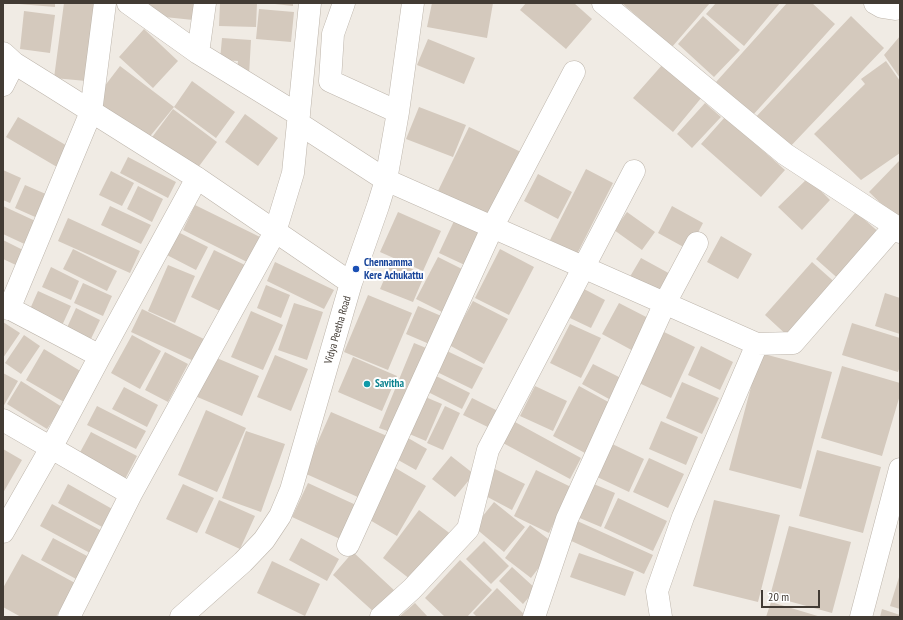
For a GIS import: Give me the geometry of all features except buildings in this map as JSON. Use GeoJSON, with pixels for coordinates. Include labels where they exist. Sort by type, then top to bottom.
{"type":"FeatureCollection","features":[{"type":"Feature","properties":{"kind":"street"},"geometry":{"type":"LineString","coordinates":[[100,356],[6,307],[90,112],[105,3]]}},
{"type":"Feature","properties":{"kind":"street"},"geometry":{"type":"LineString","coordinates":[[128,3],[198,53],[299,119],[386,180],[757,344],[794,343],[898,229],[785,154],[603,3]]}},
{"type":"Feature","properties":{"kind":"street"},"geometry":{"type":"LineString","coordinates":[[198,53],[204,3]]}},
{"type":"Feature","properties":{"kind":"street"},"geometry":{"type":"LineString","coordinates":[[69,617],[131,494],[275,232],[293,173],[310,3]]}},
{"type":"Feature","properties":{"kind":"street"},"geometry":{"type":"LineString","coordinates":[[344,3],[333,34],[330,81],[398,112]]}},
{"type":"Feature","properties":{"kind":"street","name":"Vidya Peetha Road"},"geometry":{"type":"LineString","coordinates":[[181,617],[243,562],[264,540],[280,516],[291,490],[351,283],[386,180],[398,112],[414,3]]}},
{"type":"Feature","properties":{"kind":"street"},"geometry":{"type":"LineString","coordinates":[[875,3],[882,7],[894,9],[900,6]]}},
{"type":"Feature","properties":{"kind":"street"},"geometry":{"type":"LineString","coordinates":[[3,85],[8,58],[90,112],[197,178],[351,283]]}},
{"type":"Feature","properties":{"kind":"street"},"geometry":{"type":"LineString","coordinates":[[348,544],[493,226],[574,72]]}},
{"type":"Feature","properties":{"kind":"street"},"geometry":{"type":"LineString","coordinates":[[381,617],[412,589],[468,529],[488,450],[634,171]]}},
{"type":"Feature","properties":{"kind":"street"},"geometry":{"type":"LineString","coordinates":[[3,532],[51,448],[197,178]]}},
{"type":"Feature","properties":{"kind":"street"},"geometry":{"type":"LineString","coordinates":[[534,617],[567,519],[665,303],[697,243]]}},
{"type":"Feature","properties":{"kind":"street"},"geometry":{"type":"LineString","coordinates":[[660,617],[657,591],[683,516],[757,344]]}},
{"type":"Feature","properties":{"kind":"street"},"geometry":{"type":"LineString","coordinates":[[3,420],[131,494]]}},
{"type":"Feature","properties":{"kind":"street"},"geometry":{"type":"LineString","coordinates":[[861,617],[900,469]]}},
{"type":"Feature","properties":{"kind":"place","name":"Chennamma Kere Achukattu"},"geometry":{"type":"Point","coordinates":[356,269]}},
{"type":"Feature","properties":{"kind":"place","name":"Savitha"},"geometry":{"type":"Point","coordinates":[367,384]}}]}
